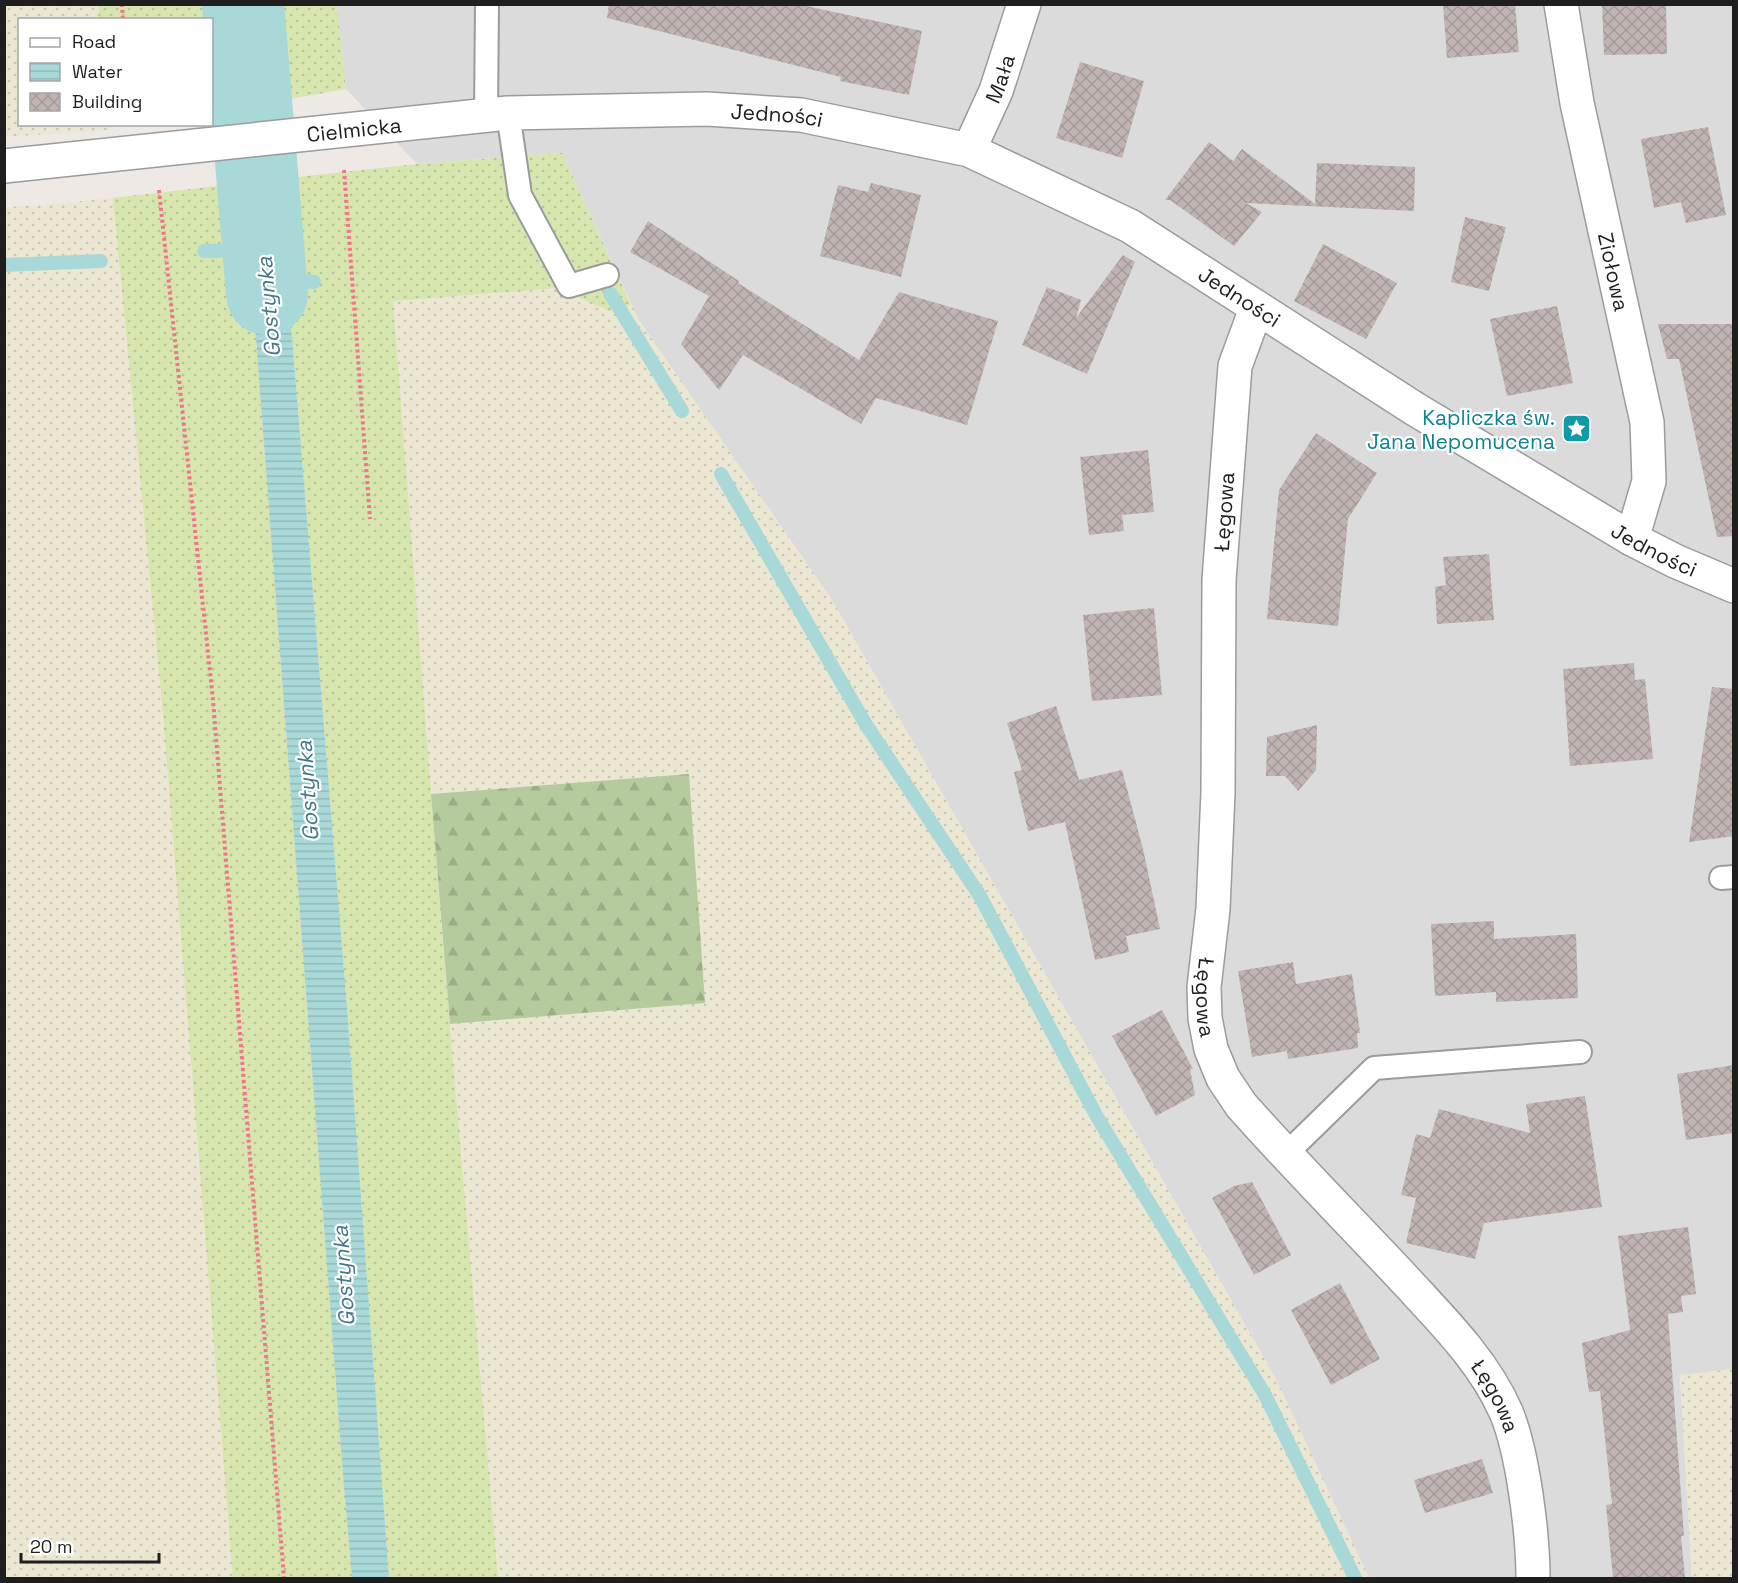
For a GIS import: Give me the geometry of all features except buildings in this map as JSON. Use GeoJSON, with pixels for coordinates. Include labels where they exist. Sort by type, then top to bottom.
{"type":"FeatureCollection","features":[{"type":"Feature","properties":{"kind":"street","name":"Mała"},"geometry":{"type":"LineString","coordinates":[[969,150],[996,91],[1024,4]]}},
{"type":"Feature","properties":{"kind":"street","name":"Ziołowa"},"geometry":{"type":"LineString","coordinates":[[1561,4],[1577,103],[1647,422],[1649,481],[1632,539]]}},
{"type":"Feature","properties":{"kind":"street","name":"Cielmicka"},"geometry":{"type":"LineString","coordinates":[[4,166],[497,114],[707,110]]}},
{"type":"Feature","properties":{"kind":"street","name":"Jedności"},"geometry":{"type":"LineString","coordinates":[[707,110],[801,115],[969,150],[1041,182],[1130,226],[1415,409],[1632,539],[1675,561],[1734,586]]}},
{"type":"Feature","properties":{"kind":"street","name":"Łęgowa"},"geometry":{"type":"LineString","coordinates":[[1256,309],[1235,366],[1219,580],[1218,792],[1213,909],[1204,1002],[1211,1049],[1223,1078],[1241,1105],[1417,1293],[1469,1352],[1490,1381],[1506,1414],[1517,1448],[1525,1498],[1533,1578]]}},
{"type":"Feature","properties":{"kind":"lane"},"geometry":{"type":"LineString","coordinates":[[487,4],[497,114],[520,195],[569,286],[607,275]]}},
{"type":"Feature","properties":{"kind":"lane"},"geometry":{"type":"LineString","coordinates":[[1287,1153],[1374,1068],[1580,1052]]}},
{"type":"Feature","properties":{"kind":"path"},"geometry":{"type":"LineString","coordinates":[[345,183],[370,519]]}},
{"type":"Feature","properties":{"kind":"path"},"geometry":{"type":"LineString","coordinates":[[164,220],[214,712],[284,1578]]}},
{"type":"Feature","properties":{"kind":"shaded area"},"geometry":{"type":"Polygon","coordinates":[[[5,5],[98,5],[99,18],[18,18],[18,126],[111,126],[112,130],[5,137],[5,5]]]}},
{"type":"Feature","properties":{"kind":"shaded area"},"geometry":{"type":"Polygon","coordinates":[[[337,5],[1733,5],[1734,1369],[1680,1376],[1692,1578],[1369,1578],[1276,1379],[832,600],[638,319],[562,153],[417,164],[346,89],[337,5]]]}},
{"type":"Feature","properties":{"kind":"shaded area"},"geometry":{"type":"Polygon","coordinates":[[[562,153],[638,319],[832,600],[1276,1379],[1369,1578],[5,1578],[5,207],[55,204],[417,164],[562,153]]]}},
{"type":"Feature","properties":{"kind":"shaded area"},"geometry":{"type":"Polygon","coordinates":[[[1733,1369],[1733,1578],[1692,1578],[1680,1375],[1733,1369]]]}},
{"type":"Feature","properties":{"kind":"green space"},"geometry":{"type":"Polygon","coordinates":[[[98,5],[337,5],[346,89],[213,113],[213,18],[99,18],[98,5]]]}},
{"type":"Feature","properties":{"kind":"green space"},"geometry":{"type":"Polygon","coordinates":[[[562,153],[631,305],[610,311],[557,288],[393,301],[443,947],[498,1578],[389,1578],[348,1020],[279,179],[417,164],[562,153]]]}},
{"type":"Feature","properties":{"kind":"green space"},"geometry":{"type":"Polygon","coordinates":[[[244,183],[352,1578],[233,1578],[162,702],[113,198],[244,183]]]}},
{"type":"Feature","properties":{"kind":"green space"},"geometry":{"type":"Polygon","coordinates":[[[689,774],[705,1003],[450,1024],[431,794],[689,774]]]}},
{"type":"Feature","properties":{"kind":"water"},"geometry":{"type":"Polygon","coordinates":[[[279,179],[348,1020],[389,1578],[352,1578],[343,1475],[244,183],[279,179]]]}},
{"type":"Feature","properties":{"kind":"waterway","name":"Gostynka"},"geometry":{"type":"LineString","coordinates":[[243,4],[267,294]]}},
{"type":"Feature","properties":{"kind":"waterway"},"geometry":{"type":"LineString","coordinates":[[204,251],[263,250]]}},
{"type":"Feature","properties":{"kind":"waterway"},"geometry":{"type":"LineString","coordinates":[[4,265],[101,261]]}},
{"type":"Feature","properties":{"kind":"waterway"},"geometry":{"type":"LineString","coordinates":[[268,276],[314,282]]}},
{"type":"Feature","properties":{"kind":"waterway"},"geometry":{"type":"LineString","coordinates":[[610,293],[682,411]]}},
{"type":"Feature","properties":{"kind":"waterway"},"geometry":{"type":"LineString","coordinates":[[721,474],[865,723],[980,896],[1096,1115],[1265,1395],[1355,1578]]}},
{"type":"Feature","properties":{"kind":"place","name":"Kapliczka św. Jana Nepomucena"},"geometry":{"type":"Point","coordinates":[1576,429]}}]}
